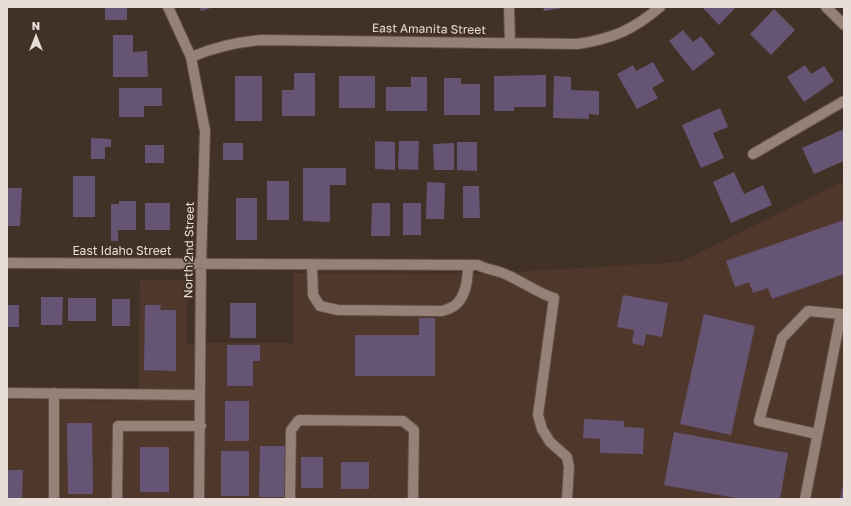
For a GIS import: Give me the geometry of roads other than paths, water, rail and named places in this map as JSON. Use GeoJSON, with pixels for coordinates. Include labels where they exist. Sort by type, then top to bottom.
{"type":"FeatureCollection","features":[{"type":"Feature","properties":{"kind":"street","name":"North 2nd Street"},"geometry":{"type":"LineString","coordinates":[[168,7],[191,57],[205,132],[201,265],[199,499]]}},
{"type":"Feature","properties":{"kind":"street"},"geometry":{"type":"LineString","coordinates":[[509,7],[510,43]]}},
{"type":"Feature","properties":{"kind":"street","name":"East Amanita Street"},"geometry":{"type":"LineString","coordinates":[[191,57],[216,47],[239,42],[254,41],[577,44],[600,40],[622,33],[643,21],[660,7]]}},
{"type":"Feature","properties":{"kind":"street"},"geometry":{"type":"LineString","coordinates":[[826,7],[844,25]]}},
{"type":"Feature","properties":{"kind":"street"},"geometry":{"type":"LineString","coordinates":[[753,154],[844,101]]}},
{"type":"Feature","properties":{"kind":"street","name":"East Idaho Street"},"geometry":{"type":"LineString","coordinates":[[7,263],[473,265],[504,274],[524,282],[539,293],[554,298],[538,416],[542,428],[550,442],[566,457],[569,468],[566,499]]}},
{"type":"Feature","properties":{"kind":"street"},"geometry":{"type":"LineString","coordinates":[[312,265],[313,295],[320,306],[338,310],[442,311],[455,306],[462,295],[473,265]]}},
{"type":"Feature","properties":{"kind":"street"},"geometry":{"type":"LineString","coordinates":[[805,499],[841,314],[808,311],[782,338],[759,421],[817,434]]}},
{"type":"Feature","properties":{"kind":"street"},"geometry":{"type":"LineString","coordinates":[[7,393],[200,395]]}},
{"type":"Feature","properties":{"kind":"street"},"geometry":{"type":"LineString","coordinates":[[54,393],[54,499]]}},
{"type":"Feature","properties":{"kind":"street"},"geometry":{"type":"LineString","coordinates":[[290,499],[291,430],[299,420],[306,420],[404,421],[414,430],[413,499]]}},
{"type":"Feature","properties":{"kind":"street"},"geometry":{"type":"LineString","coordinates":[[117,499],[118,426],[200,426]]}}]}
